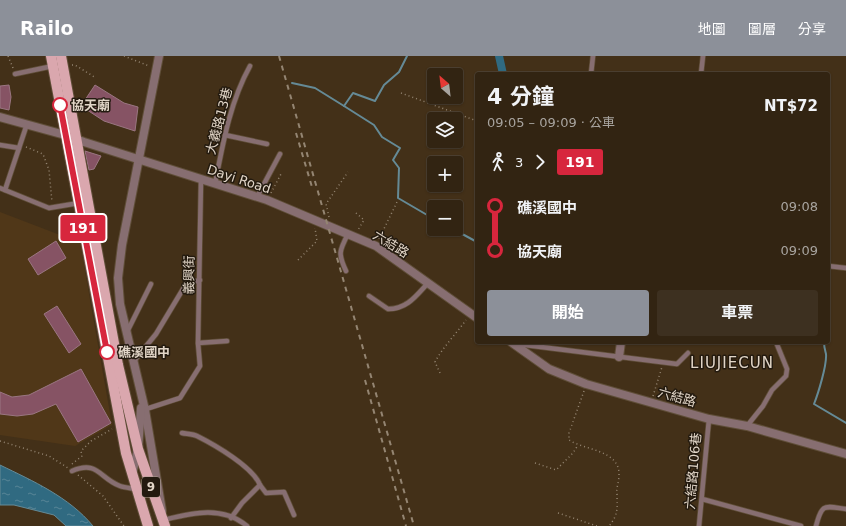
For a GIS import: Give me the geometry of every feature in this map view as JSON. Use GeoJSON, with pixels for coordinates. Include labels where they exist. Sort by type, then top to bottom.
{"type":"FeatureCollection","features":[{"type":"Feature","properties":{"kind":"main road","name":"9"},"geometry":{"type":"LineString","coordinates":[[56,61],[66,135],[118,365],[138,449],[164,523]]}},
{"type":"Feature","properties":{"kind":"main road","name":"9"},"geometry":{"type":"LineString","coordinates":[[56,61],[76,138],[82,203],[121,426],[132,475],[148,526]]}},
{"type":"Feature","properties":{"kind":"street"},"geometry":{"type":"LineString","coordinates":[[159,56],[122,245],[118,278],[120,304],[141,399],[162,504],[164,523]]}},
{"type":"Feature","properties":{"kind":"street","name":"Dayi Road"},"geometry":{"type":"LineString","coordinates":[[0,117],[76,138],[267,200],[330,226]]}},
{"type":"Feature","properties":{"kind":"street","name":"六結路"},"geometry":{"type":"LineString","coordinates":[[330,226],[376,246],[474,316]]}},
{"type":"Feature","properties":{"kind":"street","name":"六結路"},"geometry":{"type":"LineString","coordinates":[[513,344],[549,369],[586,384],[709,419],[747,426],[846,454]]}},
{"type":"Feature","properties":{"kind":"street"},"geometry":{"type":"LineString","coordinates":[[619,357],[621,344]]}},
{"type":"Feature","properties":{"kind":"street"},"geometry":{"type":"LineString","coordinates":[[132,475],[138,449],[143,410]]}},
{"type":"Feature","properties":{"kind":"lane"},"geometry":{"type":"LineString","coordinates":[[591,72],[593,56]]}},
{"type":"Feature","properties":{"kind":"lane"},"geometry":{"type":"LineString","coordinates":[[701,72],[703,56]]}},
{"type":"Feature","properties":{"kind":"lane"},"geometry":{"type":"LineString","coordinates":[[16,74],[56,61]]}},
{"type":"Feature","properties":{"kind":"lane","name":"大義路13巷"},"geometry":{"type":"LineString","coordinates":[[215,184],[225,135],[240,85],[250,66]]}},
{"type":"Feature","properties":{"kind":"lane"},"geometry":{"type":"LineString","coordinates":[[27,124],[2,189],[50,208],[82,203]]}},
{"type":"Feature","properties":{"kind":"lane"},"geometry":{"type":"LineString","coordinates":[[225,135],[267,144]]}},
{"type":"Feature","properties":{"kind":"lane"},"geometry":{"type":"LineString","coordinates":[[0,145],[19,147]]}},
{"type":"Feature","properties":{"kind":"lane"},"geometry":{"type":"LineString","coordinates":[[257,197],[280,154]]}},
{"type":"Feature","properties":{"kind":"lane","name":"義興街"},"geometry":{"type":"LineString","coordinates":[[143,410],[180,398],[200,366],[198,343],[201,179]]}},
{"type":"Feature","properties":{"kind":"lane"},"geometry":{"type":"LineString","coordinates":[[346,271],[340,258],[340,249],[351,235]]}},
{"type":"Feature","properties":{"kind":"lane"},"geometry":{"type":"LineString","coordinates":[[830,266],[846,268]]}},
{"type":"Feature","properties":{"kind":"lane"},"geometry":{"type":"LineString","coordinates":[[133,362],[156,334],[186,284],[200,280]]}},
{"type":"Feature","properties":{"kind":"lane"},"geometry":{"type":"LineString","coordinates":[[369,296],[388,308],[402,307],[411,302],[428,283]]}},
{"type":"Feature","properties":{"kind":"lane"},"geometry":{"type":"LineString","coordinates":[[126,333],[151,284]]}},
{"type":"Feature","properties":{"kind":"lane"},"geometry":{"type":"LineString","coordinates":[[198,343],[227,340]]}},
{"type":"Feature","properties":{"kind":"lane"},"geometry":{"type":"LineString","coordinates":[[520,344],[677,364],[688,353]]}},
{"type":"Feature","properties":{"kind":"lane"},"geometry":{"type":"LineString","coordinates":[[747,426],[763,406],[772,390],[786,376],[787,369],[777,344]]}},
{"type":"Feature","properties":{"kind":"lane","name":"六結路106巷"},"geometry":{"type":"LineString","coordinates":[[698,526],[702,499],[709,419]]}},
{"type":"Feature","properties":{"kind":"lane"},"geometry":{"type":"LineString","coordinates":[[182,433],[196,436],[235,460],[258,478],[260,485],[266,494],[284,492],[294,515]]}},
{"type":"Feature","properties":{"kind":"lane"},"geometry":{"type":"LineString","coordinates":[[70,469],[83,466],[91,468],[120,486],[136,489]]}},
{"type":"Feature","properties":{"kind":"lane"},"geometry":{"type":"LineString","coordinates":[[231,518],[242,503],[260,485]]}},
{"type":"Feature","properties":{"kind":"lane"},"geometry":{"type":"LineString","coordinates":[[702,499],[801,526]]}},
{"type":"Feature","properties":{"kind":"lane"},"geometry":{"type":"LineString","coordinates":[[816,526],[820,511],[823,507],[826,506],[846,509]]}},
{"type":"Feature","properties":{"kind":"lane"},"geometry":{"type":"LineString","coordinates":[[164,523],[204,511],[231,518],[247,526]]}},
{"type":"Feature","properties":{"kind":"path"},"geometry":{"type":"LineString","coordinates":[[8,56],[16,74]]}},
{"type":"Feature","properties":{"kind":"path"},"geometry":{"type":"LineString","coordinates":[[124,56],[157,69]]}},
{"type":"Feature","properties":{"kind":"path"},"geometry":{"type":"LineString","coordinates":[[56,61],[75,65],[96,78]]}},
{"type":"Feature","properties":{"kind":"path"},"geometry":{"type":"LineString","coordinates":[[401,93],[475,120]]}},
{"type":"Feature","properties":{"kind":"path"},"geometry":{"type":"LineString","coordinates":[[19,147],[43,154],[50,170],[53,208]]}},
{"type":"Feature","properties":{"kind":"path"},"geometry":{"type":"LineString","coordinates":[[330,226],[326,204],[348,172]]}},
{"type":"Feature","properties":{"kind":"path"},"geometry":{"type":"LineString","coordinates":[[267,200],[281,174]]}},
{"type":"Feature","properties":{"kind":"path"},"geometry":{"type":"LineString","coordinates":[[376,246],[398,200]]}},
{"type":"Feature","properties":{"kind":"path"},"geometry":{"type":"LineString","coordinates":[[351,235],[364,220],[356,213]]}},
{"type":"Feature","properties":{"kind":"path"},"geometry":{"type":"LineString","coordinates":[[298,260],[317,241],[314,220]]}},
{"type":"Feature","properties":{"kind":"path"},"geometry":{"type":"LineString","coordinates":[[440,373],[435,362],[440,353],[474,316]]}},
{"type":"Feature","properties":{"kind":"path"},"geometry":{"type":"LineString","coordinates":[[651,402],[663,363]]}},
{"type":"Feature","properties":{"kind":"path"},"geometry":{"type":"LineString","coordinates":[[586,384],[569,433],[569,440],[578,445],[609,456],[618,467],[620,474],[616,495],[618,502],[617,514],[609,526]]}},
{"type":"Feature","properties":{"kind":"path"},"geometry":{"type":"LineString","coordinates":[[70,469],[82,456],[81,451],[91,441],[110,429],[121,426]]}},
{"type":"Feature","properties":{"kind":"path"},"geometry":{"type":"LineString","coordinates":[[535,463],[556,470],[573,453],[578,445]]}},
{"type":"Feature","properties":{"kind":"path"},"geometry":{"type":"LineString","coordinates":[[558,513],[597,526]]}},
{"type":"Feature","properties":{"kind":"shaded area"},"geometry":{"type":"Polygon","coordinates":[[[0,212],[60,235],[78,231],[112,425],[75,446],[0,435],[0,212]]]}},
{"type":"Feature","properties":{"kind":"water"},"geometry":{"type":"Polygon","coordinates":[[[0,465],[62,498],[73,506],[93,526],[66,526],[54,515],[14,505],[0,505],[0,465]]]}},
{"type":"Feature","properties":{"kind":"building"},"geometry":{"type":"Polygon","coordinates":[[[9,85],[11,97],[9,110],[0,108],[0,86],[9,85]]]}},
{"type":"Feature","properties":{"kind":"building"},"geometry":{"type":"Polygon","coordinates":[[[95,85],[124,103],[138,107],[135,131],[104,121],[81,106],[95,85]]]}},
{"type":"Feature","properties":{"kind":"building"},"geometry":{"type":"Polygon","coordinates":[[[85,151],[101,156],[94,169],[89,170],[85,151]]]}},
{"type":"Feature","properties":{"kind":"building"},"geometry":{"type":"Polygon","coordinates":[[[56,241],[66,258],[38,275],[28,259],[56,241]]]}},
{"type":"Feature","properties":{"kind":"building"},"geometry":{"type":"Polygon","coordinates":[[[57,306],[81,344],[69,353],[44,314],[57,306]]]}},
{"type":"Feature","properties":{"kind":"building"},"geometry":{"type":"Polygon","coordinates":[[[81,369],[111,423],[78,442],[56,404],[33,414],[17,416],[0,414],[0,392],[12,397],[29,395],[81,369]]]}},
{"type":"Feature","properties":{"kind":"waterway"},"geometry":{"type":"LineString","coordinates":[[344,106],[353,93],[375,101],[384,85],[399,72],[407,56]]}},
{"type":"Feature","properties":{"kind":"waterway"},"geometry":{"type":"LineString","coordinates":[[499,56],[503,72]]}},
{"type":"Feature","properties":{"kind":"waterway"},"geometry":{"type":"LineString","coordinates":[[292,83],[315,88],[374,125],[382,137],[400,148],[393,160],[399,168],[398,198],[427,215]]}},
{"type":"Feature","properties":{"kind":"waterway"},"geometry":{"type":"LineString","coordinates":[[463,234],[475,241]]}},
{"type":"Feature","properties":{"kind":"waterway"},"geometry":{"type":"LineString","coordinates":[[824,344],[826,359],[820,387],[814,404],[846,423]]}},
{"type":"Feature","properties":{"kind":"railway"},"geometry":{"type":"LineString","coordinates":[[279,56],[414,526]]}},
{"type":"Feature","properties":{"kind":"railway"},"geometry":{"type":"LineString","coordinates":[[296,133],[312,187]]}},
{"type":"Feature","properties":{"kind":"railway"},"geometry":{"type":"LineString","coordinates":[[365,380],[406,526]]}},
{"type":"Feature","properties":{"kind":"bus line","name":"191"},"geometry":{"type":"LineString","coordinates":[[60,105],[85,241],[100,308],[107,352]]}},
{"type":"Feature","properties":{"kind":"place","name":"協天廟"},"geometry":{"type":"Point","coordinates":[60,105]}},
{"type":"Feature","properties":{"kind":"place","name":"礁溪國中"},"geometry":{"type":"Point","coordinates":[107,352]}},
{"type":"Feature","properties":{"kind":"district","name":"LIUJIECUN"},"geometry":{"type":"Point","coordinates":[732,363]}}]}
